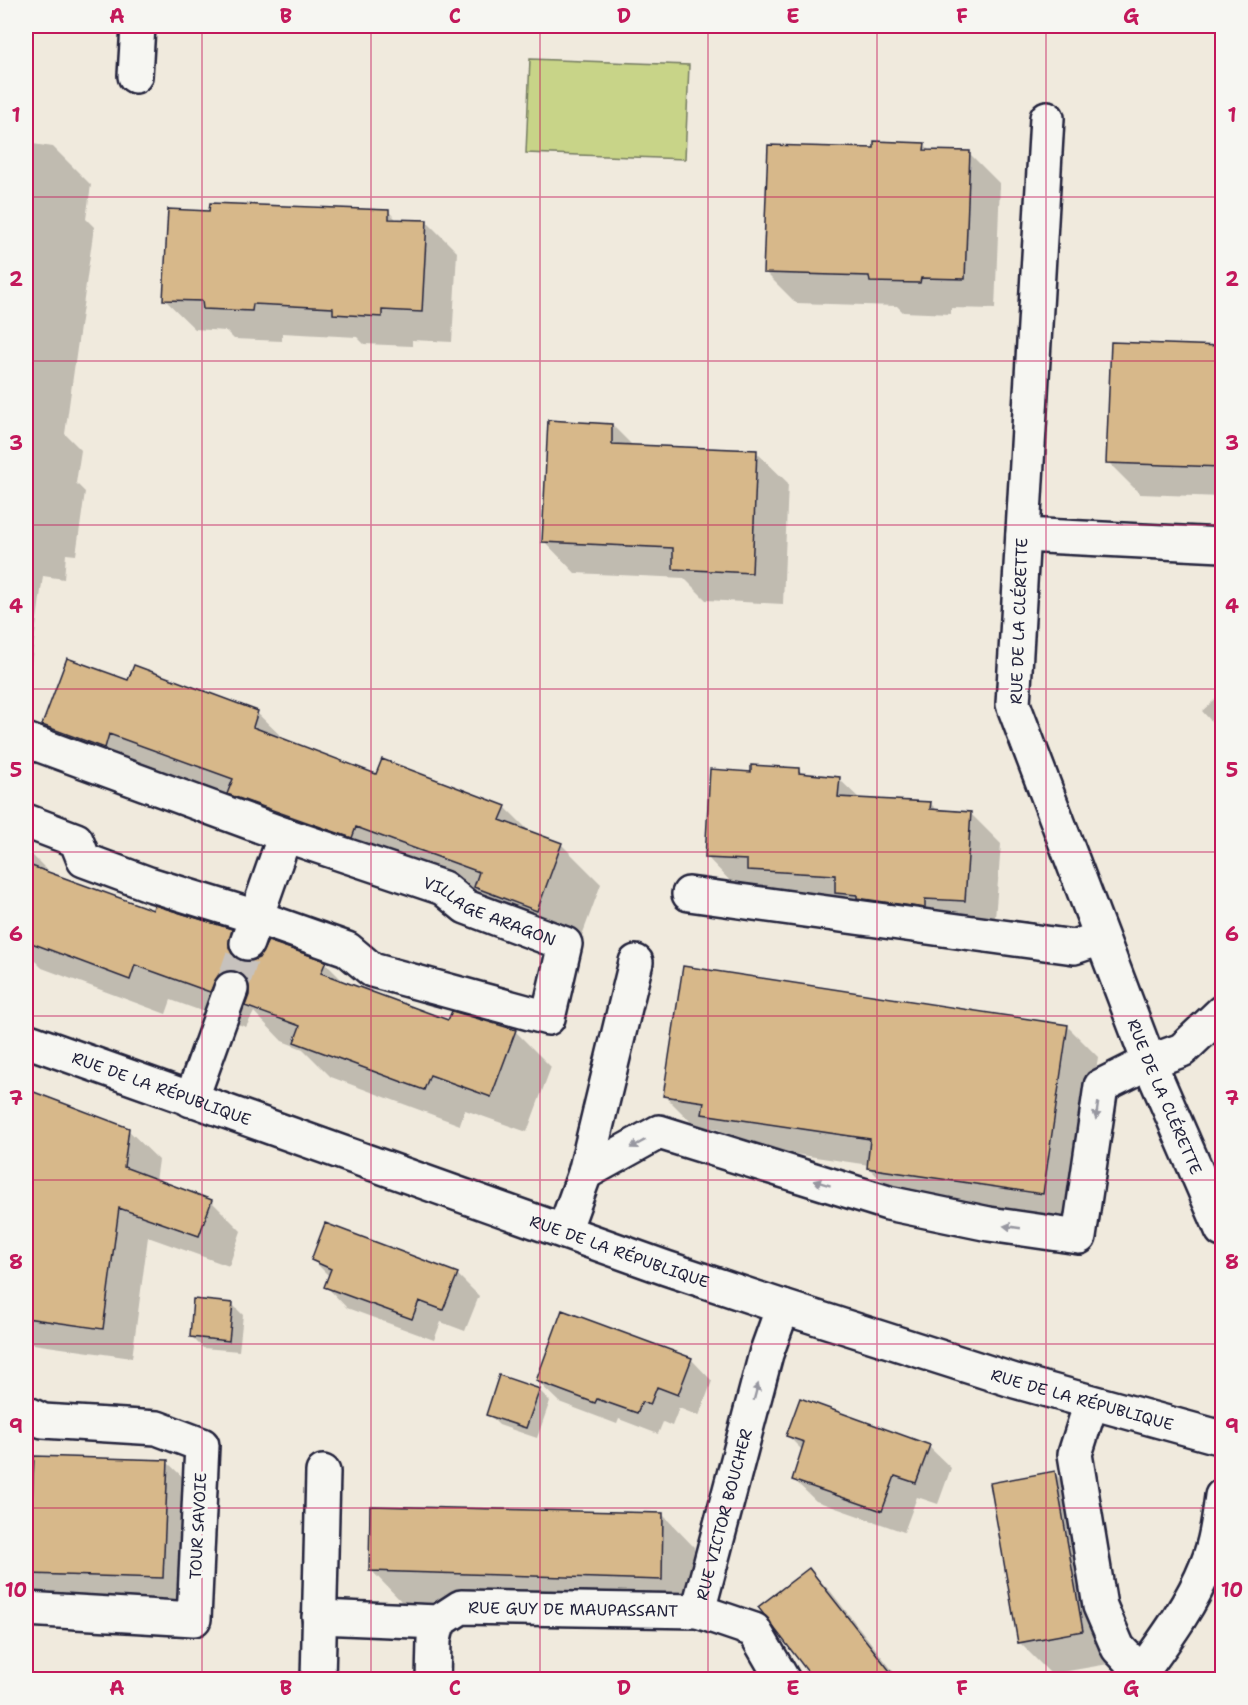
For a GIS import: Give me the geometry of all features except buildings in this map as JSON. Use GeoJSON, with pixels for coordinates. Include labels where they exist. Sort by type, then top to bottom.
{"type":"FeatureCollection","features":[{"type":"Feature","properties":{"kind":"street"},"geometry":{"type":"LineString","coordinates":[[135,76],[138,26]]}},
{"type":"Feature","properties":{"kind":"street","name":"RUE DE LA CLÉRETTE"},"geometry":{"type":"LineString","coordinates":[[1047,118],[1013,704],[1149,1062],[1222,1230]]}},
{"type":"Feature","properties":{"kind":"street"},"geometry":{"type":"LineString","coordinates":[[1023,535],[1222,545]]}},
{"type":"Feature","properties":{"kind":"street","name":"VILLAGE ARAGON"},"geometry":{"type":"LineString","coordinates":[[26,740],[285,834],[443,888],[466,907],[565,944],[548,1018],[372,970],[347,949],[252,930],[149,884],[84,860],[76,840],[26,821]]}},
{"type":"Feature","properties":{"kind":"street"},"geometry":{"type":"LineString","coordinates":[[252,930],[285,834]]}},
{"type":"Feature","properties":{"kind":"street"},"geometry":{"type":"LineString","coordinates":[[689,894],[1074,947],[1101,938]]}},
{"type":"Feature","properties":{"kind":"street"},"geometry":{"type":"LineString","coordinates":[[564,1231],[585,1173],[636,962]]}},
{"type":"Feature","properties":{"kind":"street"},"geometry":{"type":"LineString","coordinates":[[191,1100],[231,989]]}},
{"type":"Feature","properties":{"kind":"street"},"geometry":{"type":"LineString","coordinates":[[585,1173],[659,1132],[888,1203],[989,1224],[1079,1237],[1101,1086],[1149,1062],[1182,1050],[1222,1011]]}},
{"type":"Feature","properties":{"kind":"street","name":"RUE DE LA RÉPUBLIQUE"},"geometry":{"type":"LineString","coordinates":[[26,1040],[783,1307],[1091,1403],[1222,1438]]}},
{"type":"Feature","properties":{"kind":"street","name":"RUE VICTOR BOUCHER"},"geometry":{"type":"LineString","coordinates":[[783,1307],[766,1354],[698,1611],[754,1630],[783,1680]]}},
{"type":"Feature","properties":{"kind":"street"},"geometry":{"type":"LineString","coordinates":[[1091,1403],[1075,1454],[1100,1606],[1118,1648],[1139,1676],[1184,1611],[1207,1565],[1222,1496]]}},
{"type":"Feature","properties":{"kind":"street","name":"TOUR SAVOIE"},"geometry":{"type":"LineString","coordinates":[[26,1413],[43,1421],[157,1428],[202,1445],[194,1619],[26,1609]]}},
{"type":"Feature","properties":{"kind":"street"},"geometry":{"type":"LineString","coordinates":[[318,1680],[323,1472]]}},
{"type":"Feature","properties":{"kind":"street","name":"RUE GUY DE MAUPASSANT"},"geometry":{"type":"LineString","coordinates":[[438,1622],[461,1607],[698,1611]]}},
{"type":"Feature","properties":{"kind":"street"},"geometry":{"type":"LineString","coordinates":[[319,1617],[438,1622],[434,1640],[433,1680]]}},
{"type":"Feature","properties":{"kind":"green space"},"geometry":{"type":"Polygon","coordinates":[[[530,59],[689,65],[685,159],[526,153],[530,59]]]}},
{"type":"Feature","properties":{"kind":"tunnel"},"geometry":{"type":"LineString","coordinates":[[231,989],[247,943]]}}]}
